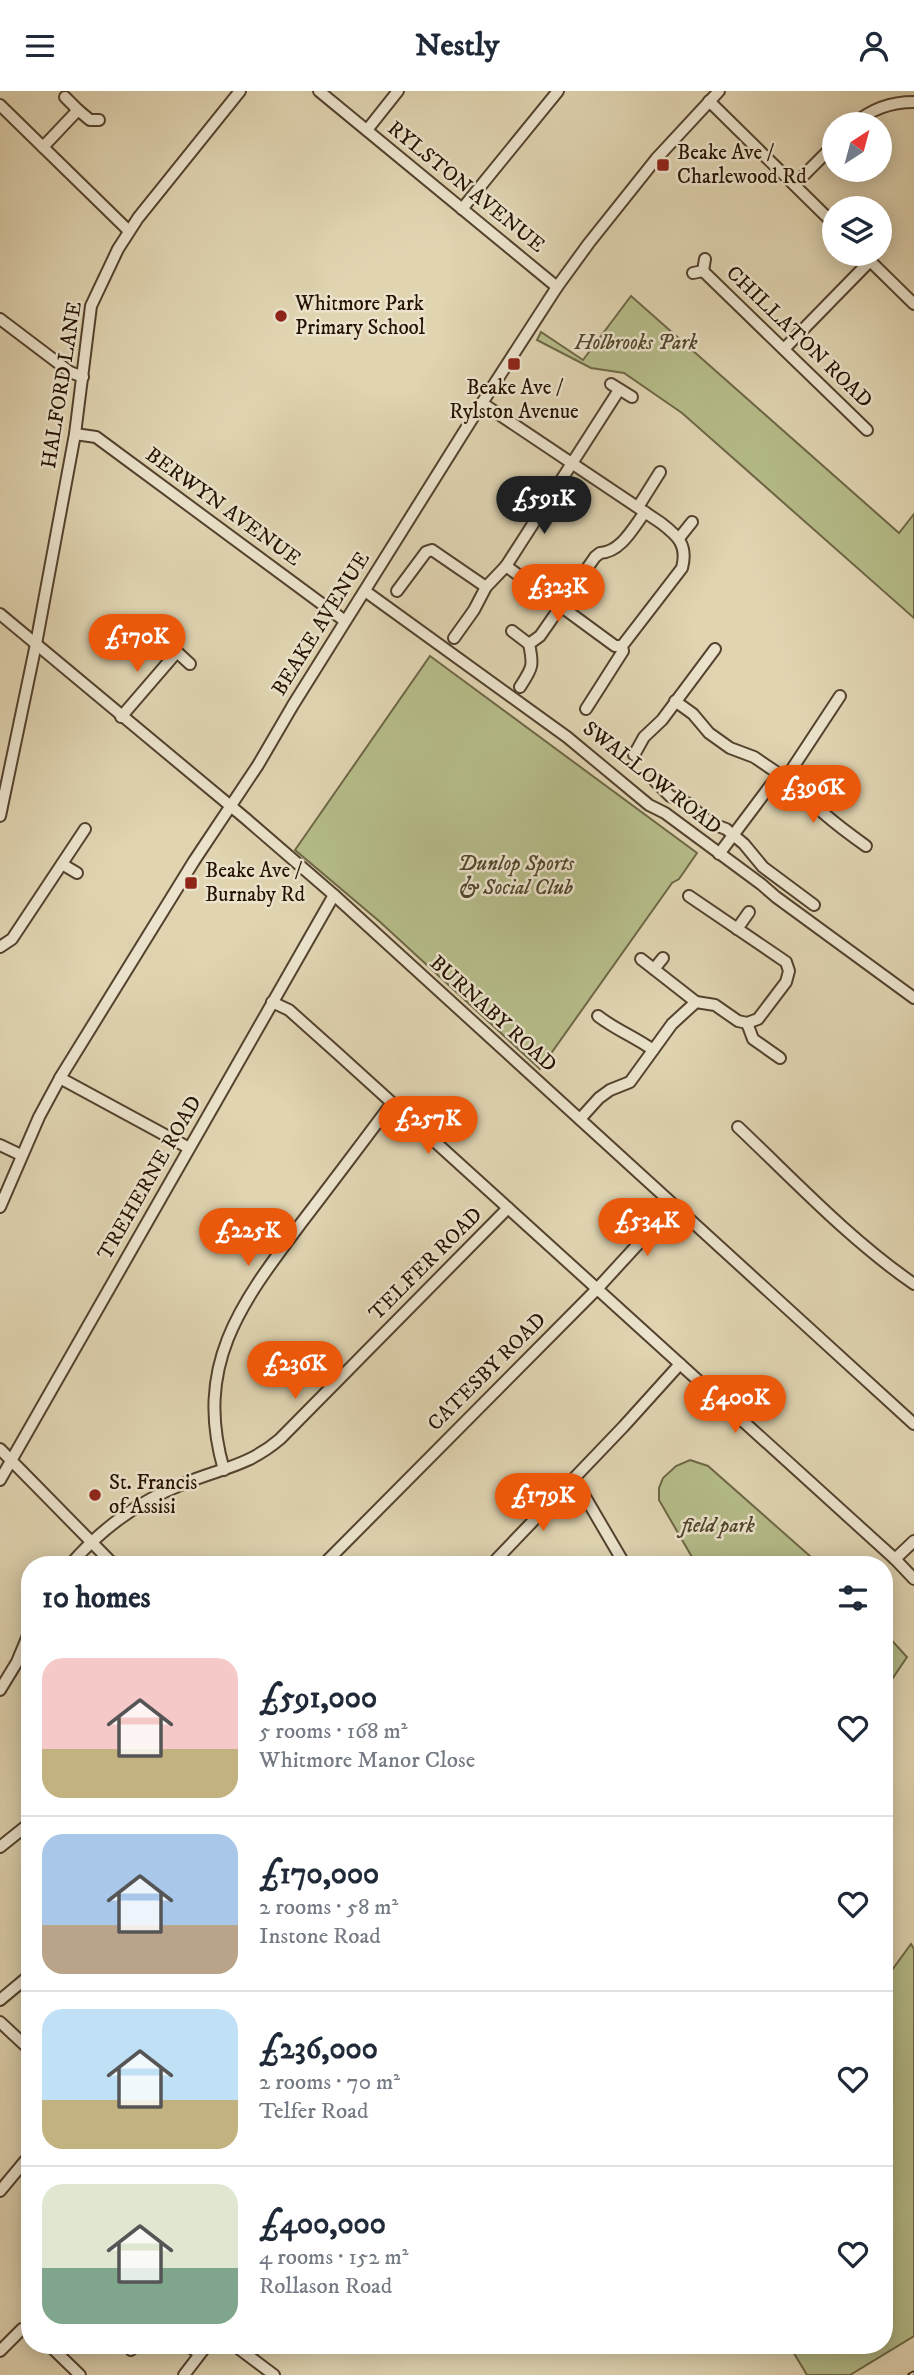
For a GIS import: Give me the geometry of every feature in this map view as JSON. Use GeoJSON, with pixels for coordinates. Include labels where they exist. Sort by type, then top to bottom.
{"type":"FeatureCollection","features":[{"type":"Feature","properties":{"kind":"street","name":"HALFORD LANE"},"geometry":{"type":"LineString","coordinates":[[0,815],[36,644],[75,434],[91,306],[111,261],[129,231],[240,91]]}},
{"type":"Feature","properties":{"kind":"street","name":"RYLSTON AVENUE"},"geometry":{"type":"LineString","coordinates":[[319,91],[557,287]]}},
{"type":"Feature","properties":{"kind":"street"},"geometry":{"type":"LineString","coordinates":[[367,130],[398,91]]}},
{"type":"Feature","properties":{"kind":"street"},"geometry":{"type":"LineString","coordinates":[[463,209],[558,91]]}},
{"type":"Feature","properties":{"kind":"street","name":"BEAKE AVENUE"},"geometry":{"type":"LineString","coordinates":[[0,1207],[21,1155],[60,1078],[482,403],[557,287],[628,194],[719,91]]}},
{"type":"Feature","properties":{"kind":"street"},"geometry":{"type":"LineString","coordinates":[[65,97],[90,120],[99,120]]}},
{"type":"Feature","properties":{"kind":"street"},"geometry":{"type":"LineString","coordinates":[[709,101],[822,212]]}},
{"type":"Feature","properties":{"kind":"street"},"geometry":{"type":"LineString","coordinates":[[872,112],[898,102],[914,102]]}},
{"type":"Feature","properties":{"kind":"street"},"geometry":{"type":"LineString","coordinates":[[0,105],[129,231]]}},
{"type":"Feature","properties":{"kind":"street"},"geometry":{"type":"LineString","coordinates":[[43,147],[78,110]]}},
{"type":"Feature","properties":{"kind":"street"},"geometry":{"type":"LineString","coordinates":[[795,184],[822,157]]}},
{"type":"Feature","properties":{"kind":"street","name":"CHILLATON ROAD"},"geometry":{"type":"LineString","coordinates":[[705,259],[698,272],[784,349],[867,430]]}},
{"type":"Feature","properties":{"kind":"street"},"geometry":{"type":"LineString","coordinates":[[784,349],[859,266]]}},
{"type":"Feature","properties":{"kind":"street"},"geometry":{"type":"LineString","coordinates":[[876,266],[914,304]]}},
{"type":"Feature","properties":{"kind":"street"},"geometry":{"type":"LineString","coordinates":[[0,319],[70,372],[83,377]]}},
{"type":"Feature","properties":{"kind":"street"},"geometry":{"type":"LineString","coordinates":[[454,638],[486,587],[506,566],[572,462],[615,387],[632,397]]}},
{"type":"Feature","properties":{"kind":"street"},"geometry":{"type":"LineString","coordinates":[[482,403],[680,537],[684,553],[682,568],[622,646],[623,651],[586,709]]}},
{"type":"Feature","properties":{"kind":"street","name":"BERWYN AVENUE"},"geometry":{"type":"LineString","coordinates":[[75,434],[96,437],[345,621]]}},
{"type":"Feature","properties":{"kind":"street"},"geometry":{"type":"LineString","coordinates":[[529,644],[540,636],[595,557],[600,553],[610,552],[622,542],[660,472]]}},
{"type":"Feature","properties":{"kind":"street"},"geometry":{"type":"LineString","coordinates":[[680,537],[692,522]]}},
{"type":"Feature","properties":{"kind":"street"},"geometry":{"type":"LineString","coordinates":[[397,591],[426,552],[432,550],[486,587]]}},
{"type":"Feature","properties":{"kind":"street"},"geometry":{"type":"LineString","coordinates":[[506,566],[615,646],[622,646]]}},
{"type":"Feature","properties":{"kind":"street","name":"SWALLOW ROAD"},"geometry":{"type":"LineString","coordinates":[[365,591],[567,737],[649,805],[665,813],[914,998]]}},
{"type":"Feature","properties":{"kind":"street","name":"BURNABY ROAD"},"geometry":{"type":"LineString","coordinates":[[0,614],[334,895],[914,1424]]}},
{"type":"Feature","properties":{"kind":"street"},"geometry":{"type":"LineString","coordinates":[[512,631],[529,644],[532,668],[520,687]]}},
{"type":"Feature","properties":{"kind":"street"},"geometry":{"type":"LineString","coordinates":[[165,642],[190,663]]}},
{"type":"Feature","properties":{"kind":"street"},"geometry":{"type":"LineString","coordinates":[[634,755],[644,737],[662,720],[715,649]]}},
{"type":"Feature","properties":{"kind":"street"},"geometry":{"type":"LineString","coordinates":[[121,717],[177,652]]}},
{"type":"Feature","properties":{"kind":"street"},"geometry":{"type":"LineString","coordinates":[[719,854],[783,775],[840,696]]}},
{"type":"Feature","properties":{"kind":"street"},"geometry":{"type":"LineString","coordinates":[[675,701],[693,714],[709,733],[730,748],[754,757],[783,775],[837,825],[866,846]]}},
{"type":"Feature","properties":{"kind":"street"},"geometry":{"type":"LineString","coordinates":[[655,781],[670,796],[691,806],[710,823],[726,829],[763,867],[814,905]]}},
{"type":"Feature","properties":{"kind":"street"},"geometry":{"type":"LineString","coordinates":[[0,947],[12,939],[85,829]]}},
{"type":"Feature","properties":{"kind":"street"},"geometry":{"type":"LineString","coordinates":[[62,864],[77,873]]}},
{"type":"Feature","properties":{"kind":"street","name":"TREHERNE ROAD"},"geometry":{"type":"LineString","coordinates":[[0,1480],[334,895]]}},
{"type":"Feature","properties":{"kind":"street"},"geometry":{"type":"LineString","coordinates":[[641,959],[696,1002],[715,1005],[738,1021],[747,1023],[758,1019],[786,982],[789,971],[786,962],[689,896]]}},
{"type":"Feature","properties":{"kind":"street"},"geometry":{"type":"LineString","coordinates":[[737,929],[749,912]]}},
{"type":"Feature","properties":{"kind":"street"},"geometry":{"type":"LineString","coordinates":[[654,969],[663,958]]}},
{"type":"Feature","properties":{"kind":"street"},"geometry":{"type":"LineString","coordinates":[[272,1002],[289,1010],[892,1556]]}},
{"type":"Feature","properties":{"kind":"street"},"geometry":{"type":"LineString","coordinates":[[580,1119],[599,1098],[630,1082],[672,1024],[696,1002]]}},
{"type":"Feature","properties":{"kind":"street"},"geometry":{"type":"LineString","coordinates":[[598,1016],[620,1033],[633,1036],[653,1050]]}},
{"type":"Feature","properties":{"kind":"street"},"geometry":{"type":"LineString","coordinates":[[747,1023],[753,1039],[780,1058]]}},
{"type":"Feature","properties":{"kind":"street"},"geometry":{"type":"LineString","coordinates":[[60,1078],[189,1148]]}},
{"type":"Feature","properties":{"kind":"street"},"geometry":{"type":"LineString","coordinates":[[224,1470],[218,1449],[215,1379],[236,1317],[255,1285],[392,1103]]}},
{"type":"Feature","properties":{"kind":"street"},"geometry":{"type":"LineString","coordinates":[[738,1127],[849,1233],[884,1263],[914,1283]]}},
{"type":"Feature","properties":{"kind":"street"},"geometry":{"type":"LineString","coordinates":[[0,1145],[21,1155]]}},
{"type":"Feature","properties":{"kind":"street","name":"CATESBY ROAD"},"geometry":{"type":"LineString","coordinates":[[331,1556],[596,1290],[674,1205]]}},
{"type":"Feature","properties":{"kind":"street","name":"TELFER ROAD"},"geometry":{"type":"LineString","coordinates":[[78,1556],[120,1518],[158,1495],[250,1461],[280,1439],[508,1208]]}},
{"type":"Feature","properties":{"kind":"street"},"geometry":{"type":"LineString","coordinates":[[500,1556],[680,1364]]}},
{"type":"Feature","properties":{"kind":"street"},"geometry":{"type":"LineString","coordinates":[[0,1450],[105,1556]]}},
{"type":"Feature","properties":{"kind":"street"},"geometry":{"type":"LineString","coordinates":[[572,1480],[584,1495],[620,1556]]}},
{"type":"Feature","properties":{"kind":"street"},"geometry":{"type":"LineString","coordinates":[[914,1541],[895,1559],[914,1579]]}},
{"type":"Feature","properties":{"kind":"street"},"geometry":{"type":"LineString","coordinates":[[0,1690],[21,1652]]}},
{"type":"Feature","properties":{"kind":"street"},"geometry":{"type":"LineString","coordinates":[[0,1847],[21,1830]]}},
{"type":"Feature","properties":{"kind":"street"},"geometry":{"type":"LineString","coordinates":[[0,2000],[21,1982]]}},
{"type":"Feature","properties":{"kind":"street"},"geometry":{"type":"LineString","coordinates":[[0,2022],[21,2042]]}},
{"type":"Feature","properties":{"kind":"street"},"geometry":{"type":"LineString","coordinates":[[0,2191],[21,2166]]}},
{"type":"Feature","properties":{"kind":"street"},"geometry":{"type":"LineString","coordinates":[[0,2351],[21,2330]]}},
{"type":"Feature","properties":{"kind":"street"},"geometry":{"type":"LineString","coordinates":[[58,2354],[80,2375]]}},
{"type":"Feature","properties":{"kind":"street"},"geometry":{"type":"LineString","coordinates":[[184,2375],[199,2354]]}},
{"type":"Feature","properties":{"kind":"street"},"geometry":{"type":"LineString","coordinates":[[246,2354],[274,2375]]}},
{"type":"Feature","properties":{"kind":"green space","name":"Holbrooks Park"},"geometry":{"type":"Polygon","coordinates":[[[631,296],[899,533],[914,514],[914,618],[682,413],[624,373],[591,368],[537,340],[541,332],[583,360],[631,296]]]}},
{"type":"Feature","properties":{"kind":"green space","name":"Dunlop Sports & Social Club"},"geometry":{"type":"Polygon","coordinates":[[[430,656],[697,853],[679,879],[672,883],[540,1069],[379,921],[295,850],[430,656]]]}},
{"type":"Feature","properties":{"kind":"green space","name":"field park"},"geometry":{"type":"Polygon","coordinates":[[[690,1460],[708,1466],[810,1556],[691,1556],[659,1500],[659,1488],[663,1478],[676,1466],[690,1460]]]}},
{"type":"Feature","properties":{"kind":"green space"},"geometry":{"type":"Polygon","coordinates":[[[893,1642],[907,1657],[893,1678],[893,1642]]]}},
{"type":"Feature","properties":{"kind":"green space"},"geometry":{"type":"Polygon","coordinates":[[[911,1944],[914,1949],[914,2336],[893,2349],[893,1969],[911,1944]]]}},
{"type":"Feature","properties":{"kind":"green space"},"geometry":{"type":"Polygon","coordinates":[[[794,2354],[884,2354],[850,2375],[807,2375],[794,2354]]]}},
{"type":"Feature","properties":{"kind":"railway"},"geometry":{"type":"LineString","coordinates":[[910,2375],[914,2373]]}},
{"type":"Feature","properties":{"kind":"place","name":"Beake Ave / Charlewood Rd"},"geometry":{"type":"Point","coordinates":[663,165]}},
{"type":"Feature","properties":{"kind":"place","name":"Whitmore Park Primary School"},"geometry":{"type":"Point","coordinates":[281,316]}},
{"type":"Feature","properties":{"kind":"place","name":"Beake Ave / Rylston Avenue"},"geometry":{"type":"Point","coordinates":[514,364]}},
{"type":"Feature","properties":{"kind":"place","name":"Beake Ave / Burnaby Rd"},"geometry":{"type":"Point","coordinates":[191,883]}},
{"type":"Feature","properties":{"kind":"place","name":"St. Francis of Assisi"},"geometry":{"type":"Point","coordinates":[95,1495]}}]}
